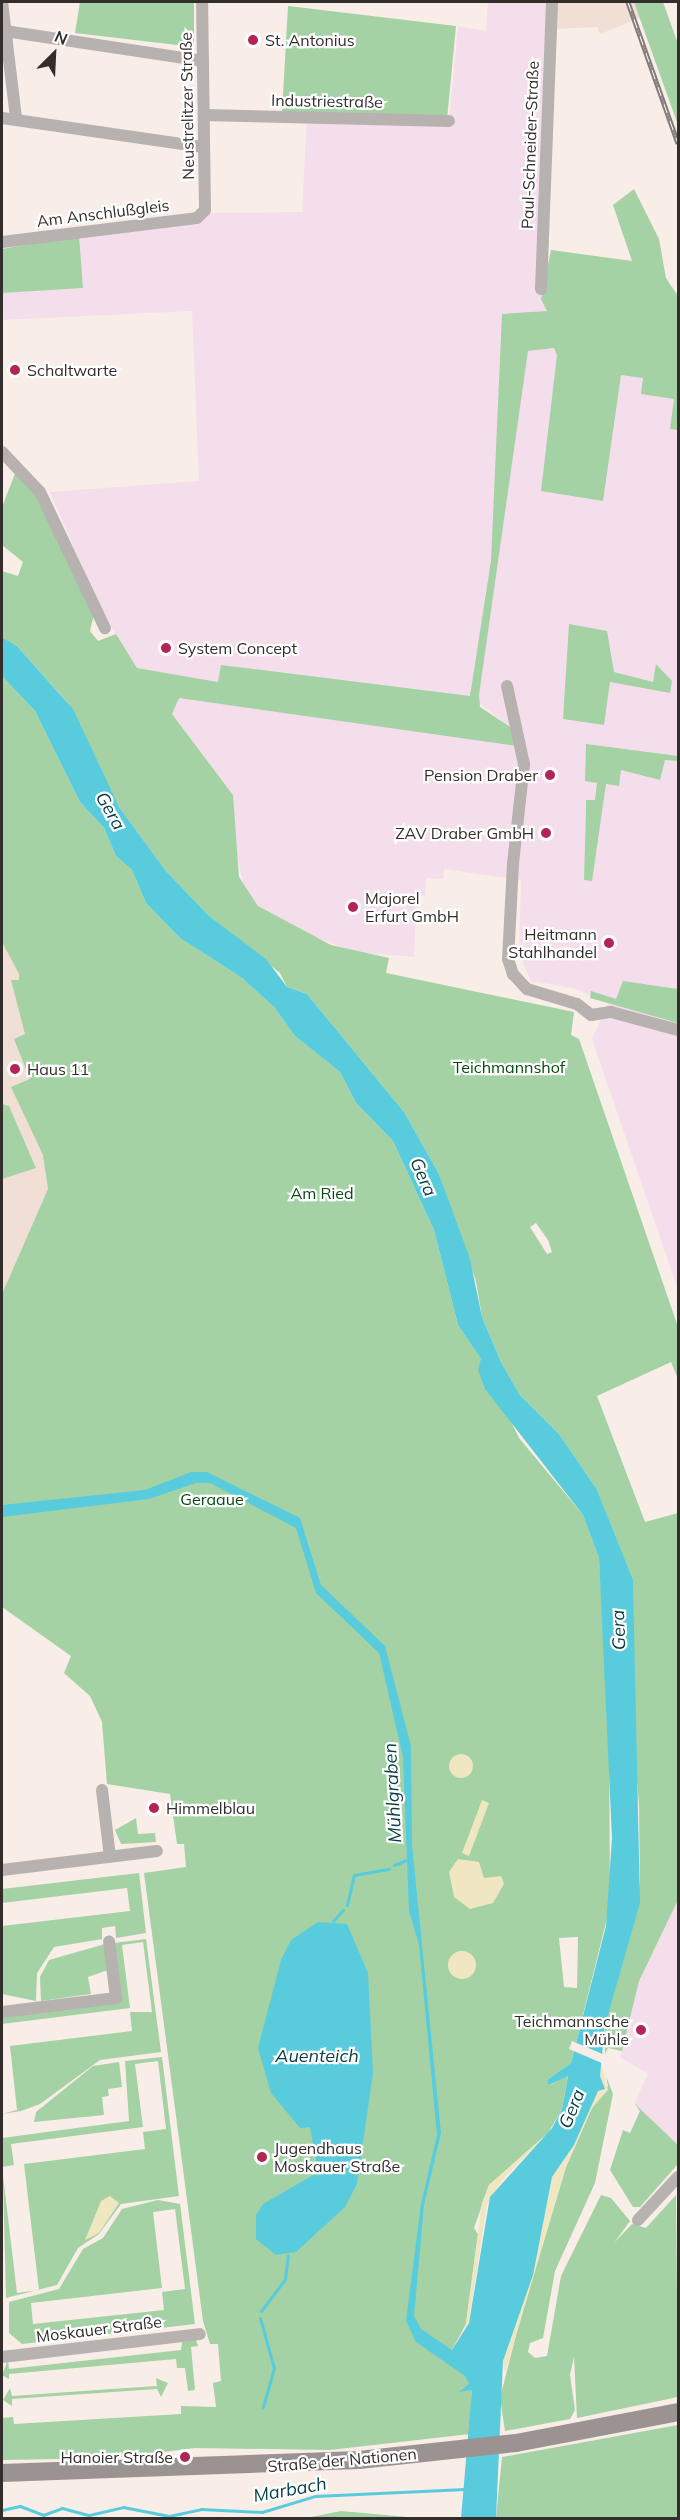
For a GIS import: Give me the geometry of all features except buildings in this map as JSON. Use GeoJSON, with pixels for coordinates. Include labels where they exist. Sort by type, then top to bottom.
{"type":"FeatureCollection","features":[{"type":"Feature","properties":{"kind":"main road","name":"Straße der Nationen"},"geometry":{"type":"LineString","coordinates":[[2,2473],[259,2467],[461,2450],[678,2412]]}},
{"type":"Feature","properties":{"kind":"street"},"geometry":{"type":"LineString","coordinates":[[2,2],[16,118]]}},
{"type":"Feature","properties":{"kind":"street","name":"Neustrelitzer Straße"},"geometry":{"type":"LineString","coordinates":[[202,2],[205,210]]}},
{"type":"Feature","properties":{"kind":"street","name":"Paul-Schneider-Straße"},"geometry":{"type":"LineString","coordinates":[[541,289],[552,2]]}},
{"type":"Feature","properties":{"kind":"street"},"geometry":{"type":"LineString","coordinates":[[5,31],[203,61]]}},
{"type":"Feature","properties":{"kind":"street","name":"Industriestraße"},"geometry":{"type":"LineString","coordinates":[[204,115],[449,121]]}},
{"type":"Feature","properties":{"kind":"street"},"geometry":{"type":"LineString","coordinates":[[2,118],[16,118],[204,147]]}},
{"type":"Feature","properties":{"kind":"street","name":"Am Anschlußgleis"},"geometry":{"type":"LineString","coordinates":[[2,242],[196,218],[205,210]]}},
{"type":"Feature","properties":{"kind":"street"},"geometry":{"type":"LineString","coordinates":[[2,452],[40,492],[105,628]]}},
{"type":"Feature","properties":{"kind":"street"},"geometry":{"type":"LineString","coordinates":[[507,686],[524,764],[508,959],[527,989],[577,1004],[591,1015],[611,1012],[678,1030]]}},
{"type":"Feature","properties":{"kind":"street"},"geometry":{"type":"LineString","coordinates":[[102,1790],[110,1857]]}},
{"type":"Feature","properties":{"kind":"street"},"geometry":{"type":"LineString","coordinates":[[2,1870],[157,1851]]}},
{"type":"Feature","properties":{"kind":"street"},"geometry":{"type":"LineString","coordinates":[[2,2012],[116,1998],[109,1941]]}},
{"type":"Feature","properties":{"kind":"street"},"geometry":{"type":"LineString","coordinates":[[638,2220],[678,2177]]}},
{"type":"Feature","properties":{"kind":"street","name":"Moskauer Straße"},"geometry":{"type":"LineString","coordinates":[[2,2357],[200,2334]]}},
{"type":"Feature","properties":{"kind":"shaded area"},"geometry":{"type":"Polygon","coordinates":[[[488,2],[552,2],[541,299],[678,376],[678,1290],[592,1039],[608,1003],[574,988],[531,981],[519,954],[521,880],[444,869],[443,879],[426,878],[425,896],[417,896],[414,957],[355,952],[310,935],[258,906],[245,893],[233,836],[233,795],[172,714],[178,698],[489,740],[512,728],[470,696],[222,665],[219,682],[137,668],[102,612],[50,492],[199,481],[192,311],[2,320],[2,293],[82,287],[79,235],[195,221],[211,213],[302,212],[307,117],[449,121],[458,26],[486,31],[488,2]]]}},
{"type":"Feature","properties":{"kind":"shaded area"},"geometry":{"type":"Polygon","coordinates":[[[552,2],[634,2],[640,18],[600,34],[597,27],[551,29],[552,2]]]}},
{"type":"Feature","properties":{"kind":"shaded area"},"geometry":{"type":"Polygon","coordinates":[[[2,928],[22,974],[48,1189],[2,1294],[2,928]]]}},
{"type":"Feature","properties":{"kind":"shaded area"},"geometry":{"type":"Polygon","coordinates":[[[678,1900],[678,2145],[634,2104],[648,2074],[620,2057],[639,1981],[678,1900]]]}},
{"type":"Feature","properties":{"kind":"green space"},"geometry":{"type":"Polygon","coordinates":[[[80,2],[194,2],[194,47],[75,33],[80,2]]]}},
{"type":"Feature","properties":{"kind":"green space"},"geometry":{"type":"Polygon","coordinates":[[[634,2],[663,2],[678,44],[678,125],[634,2]]]}},
{"type":"Feature","properties":{"kind":"green space"},"geometry":{"type":"Polygon","coordinates":[[[288,6],[456,26],[447,119],[282,113],[288,6]]]}},
{"type":"Feature","properties":{"kind":"green space","name":"Teichmannshof"},"geometry":{"type":"Polygon","coordinates":[[[634,189],[659,239],[666,278],[678,296],[678,430],[670,429],[674,399],[641,394],[643,378],[621,375],[603,501],[541,491],[557,355],[554,348],[528,351],[479,695],[480,707],[512,728],[517,746],[179,698],[172,714],[233,795],[239,877],[258,906],[331,945],[389,958],[386,973],[574,1012],[571,1035],[579,1039],[678,1327],[678,1379],[671,1362],[597,1396],[645,1522],[678,1513],[678,1900],[639,1981],[622,2051],[608,2048],[605,2054],[605,2025],[640,1883],[639,1804],[632,1723],[596,1488],[559,1434],[520,1395],[501,1362],[482,1317],[476,1281],[439,1174],[404,1112],[307,994],[287,987],[280,973],[209,916],[166,871],[119,807],[68,703],[17,646],[2,637],[2,571],[18,576],[23,562],[2,545],[2,507],[16,471],[38,499],[94,614],[90,631],[98,641],[116,634],[137,668],[218,682],[221,665],[470,696],[491,561],[502,314],[547,311],[541,299],[551,250],[632,261],[613,205],[634,189]],[[536,1223],[530,1227],[547,1254],[552,1252],[548,1240],[536,1223]]]}},
{"type":"Feature","properties":{"kind":"green space"},"geometry":{"type":"Polygon","coordinates":[[[79,235],[83,288],[2,293],[2,249],[79,235]]]}},
{"type":"Feature","properties":{"kind":"green space"},"geometry":{"type":"Polygon","coordinates":[[[569,624],[607,631],[614,672],[653,682],[656,664],[672,681],[670,693],[610,682],[604,725],[563,719],[569,624]]]}},
{"type":"Feature","properties":{"kind":"green space","name":"Geraaue"},"geometry":{"type":"Polygon","coordinates":[[[2,676],[35,711],[80,802],[104,828],[116,856],[132,870],[146,903],[180,938],[242,978],[274,1007],[295,1036],[340,1072],[356,1103],[393,1141],[434,1230],[458,1325],[481,1359],[519,1438],[583,1515],[599,1558],[609,1728],[610,1906],[571,2063],[547,2080],[550,2085],[568,2075],[562,2109],[548,2133],[489,2185],[474,2228],[478,2234],[466,2324],[452,2350],[472,2389],[470,2434],[330,2450],[195,2448],[115,2458],[2,2460],[2,2418],[13,2417],[14,2424],[181,2414],[181,2406],[216,2407],[213,2383],[221,2381],[218,2344],[210,2344],[203,2321],[144,1873],[186,1867],[184,1844],[177,1844],[170,1794],[107,1784],[102,1722],[90,1696],[64,1673],[71,1656],[2,1607],[2,1294],[48,1189],[43,1155],[11,1087],[30,1079],[14,1039],[25,1034],[11,980],[19,980],[19,974],[2,942],[2,676]],[[578,1937],[559,1938],[564,1987],[577,1988],[578,1937]]]}},
{"type":"Feature","properties":{"kind":"green space"},"geometry":{"type":"Polygon","coordinates":[[[586,744],[678,756],[678,761],[665,760],[660,780],[621,770],[619,786],[606,784],[592,881],[584,880],[586,800],[595,800],[597,783],[585,781],[586,744]]]}},
{"type":"Feature","properties":{"kind":"green space"},"geometry":{"type":"Polygon","coordinates":[[[623,981],[678,989],[678,1023],[590,998],[591,991],[616,999],[623,981]]]}},
{"type":"Feature","properties":{"kind":"green space"},"geometry":{"type":"Polygon","coordinates":[[[2,1104],[9,1106],[36,1168],[2,1179],[2,1104]]]}},
{"type":"Feature","properties":{"kind":"green space"},"geometry":{"type":"Polygon","coordinates":[[[136,1818],[138,1834],[155,1833],[156,1842],[121,1844],[115,1830],[136,1818]]]}},
{"type":"Feature","properties":{"kind":"green space"},"geometry":{"type":"Polygon","coordinates":[[[139,1873],[146,1933],[116,1938],[115,1926],[102,1928],[102,1939],[54,1947],[37,1973],[36,2001],[2,1994],[2,1926],[130,1911],[127,1888],[2,1903],[2,1889],[139,1873]]]}},
{"type":"Feature","properties":{"kind":"green space"},"geometry":{"type":"Polygon","coordinates":[[[146,1939],[161,2052],[100,2060],[40,2104],[21,2111],[2,2114],[17,2110],[10,2046],[132,2031],[130,2012],[152,2012],[143,1942],[122,1945],[130,2008],[2,2024],[2,2016],[117,2001],[114,1943],[146,1939]]]}},
{"type":"Feature","properties":{"kind":"green space"},"geometry":{"type":"Polygon","coordinates":[[[105,1944],[108,1970],[88,1977],[91,1994],[41,2001],[40,1977],[49,1960],[105,1944]]]}},
{"type":"Feature","properties":{"kind":"green space"},"geometry":{"type":"Polygon","coordinates":[[[162,2057],[179,2196],[121,2204],[99,2234],[78,2248],[57,2285],[39,2290],[24,2164],[145,2149],[143,2132],[166,2129],[158,2061],[135,2064],[143,2127],[11,2144],[14,2165],[3,2167],[2,2138],[129,2121],[125,2061],[162,2057]]]}},
{"type":"Feature","properties":{"kind":"green space"},"geometry":{"type":"Polygon","coordinates":[[[119,2062],[122,2087],[108,2089],[109,2096],[102,2097],[104,2115],[34,2122],[36,2112],[93,2066],[119,2062]]]}},
{"type":"Feature","properties":{"kind":"green space"},"geometry":{"type":"Polygon","coordinates":[[[606,2076],[613,2094],[595,2183],[555,2271],[543,2338],[530,2343],[528,2352],[535,2358],[547,2356],[561,2276],[601,2195],[611,2198],[630,2221],[614,2243],[632,2224],[646,2228],[676,2195],[678,2397],[577,2418],[574,2357],[570,2375],[575,2410],[570,2419],[505,2431],[500,2398],[522,2312],[566,2167],[592,2108],[608,2086],[606,2076]]]}},
{"type":"Feature","properties":{"kind":"green space"},"geometry":{"type":"Polygon","coordinates":[[[635,2104],[678,2145],[678,2164],[640,2207],[633,2207],[610,2170],[623,2130],[630,2133],[640,2111],[635,2104]]]}},
{"type":"Feature","properties":{"kind":"green space"},"geometry":{"type":"Polygon","coordinates":[[[3,2175],[17,2293],[36,2290],[6,2298],[3,2175]]]}},
{"type":"Feature","properties":{"kind":"green space"},"geometry":{"type":"Polygon","coordinates":[[[158,2200],[180,2204],[195,2324],[22,2344],[9,2333],[9,2302],[59,2289],[83,2249],[103,2238],[122,2209],[158,2200]],[[175,2209],[153,2212],[162,2288],[31,2303],[33,2324],[164,2310],[162,2292],[185,2289],[175,2209]]]}},
{"type":"Feature","properties":{"kind":"green space"},"geometry":{"type":"Polygon","coordinates":[[[196,2340],[198,2346],[191,2347],[195,2390],[188,2391],[185,2368],[177,2368],[176,2359],[9,2374],[9,2379],[2,2375],[8,2360],[9,2369],[181,2350],[182,2342],[196,2340]]]}},
{"type":"Feature","properties":{"kind":"green space"},"geometry":{"type":"Polygon","coordinates":[[[156,2378],[168,2383],[161,2397],[157,2389],[12,2399],[12,2406],[3,2400],[10,2388],[12,2396],[157,2386],[156,2378]]]}},
{"type":"Feature","properties":{"kind":"green space"},"geometry":{"type":"Polygon","coordinates":[[[678,2425],[678,2518],[496,2518],[502,2457],[678,2425]]]}},
{"type":"Feature","properties":{"kind":"green space"},"geometry":{"type":"Polygon","coordinates":[[[341,2511],[419,2518],[306,2518],[341,2511]]]}},
{"type":"Feature","properties":{"kind":"sand"},"geometry":{"type":"Polygon","coordinates":[[[456,1754],[466,1754],[473,1761],[473,1771],[466,1778],[456,1778],[449,1771],[449,1761],[456,1754]]]}},
{"type":"Feature","properties":{"kind":"sand"},"geometry":{"type":"Polygon","coordinates":[[[482,1800],[489,1803],[469,1856],[462,1853],[482,1800]]]}},
{"type":"Feature","properties":{"kind":"sand"},"geometry":{"type":"Polygon","coordinates":[[[458,1859],[479,1862],[484,1878],[501,1876],[504,1884],[493,1903],[470,1909],[454,1897],[449,1872],[458,1859]]]}},
{"type":"Feature","properties":{"kind":"sand"},"geometry":{"type":"Polygon","coordinates":[[[462,1951],[472,1955],[476,1965],[472,1975],[462,1979],[452,1975],[448,1965],[452,1955],[462,1951]]]}},
{"type":"Feature","properties":{"kind":"sand"},"geometry":{"type":"Polygon","coordinates":[[[601,2063],[608,2090],[592,2108],[566,2167],[505,2373],[503,2361],[533,2271],[552,2177],[574,2145],[598,2090],[601,2063]]]}},
{"type":"Feature","properties":{"kind":"sand"},"geometry":{"type":"Polygon","coordinates":[[[548,2133],[504,2178],[487,2205],[469,2321],[465,2330],[482,2203],[489,2185],[548,2133]]]}},
{"type":"Feature","properties":{"kind":"sand"},"geometry":{"type":"Polygon","coordinates":[[[110,2196],[119,2203],[99,2233],[85,2240],[101,2201],[110,2196]]]}},
{"type":"Feature","properties":{"kind":"water","name":"Gera"},"geometry":{"type":"Polygon","coordinates":[[[2,637],[17,646],[73,709],[119,807],[166,871],[209,916],[266,959],[287,987],[307,994],[404,1112],[439,1174],[470,1259],[482,1317],[501,1362],[520,1395],[559,1434],[596,1488],[633,1580],[640,1903],[605,2025],[600,2076],[605,2089],[598,2091],[574,2145],[552,2177],[533,2275],[503,2361],[496,2518],[461,2518],[472,2390],[459,2392],[469,2384],[465,2376],[416,2342],[406,2321],[421,2204],[437,2135],[419,1945],[409,1911],[403,1757],[379,1653],[316,1593],[296,1528],[210,1483],[196,1483],[149,1499],[2,1517],[2,1505],[145,1490],[191,1472],[207,1472],[300,1518],[321,1585],[385,1646],[411,1746],[412,1845],[441,2133],[424,2205],[414,2316],[421,2329],[452,2350],[469,2323],[490,2197],[552,2128],[562,2109],[568,2076],[549,2085],[547,2080],[571,2063],[606,1926],[612,1838],[599,1558],[583,1515],[485,1389],[478,1370],[481,1359],[458,1325],[434,1230],[393,1141],[356,1103],[340,1072],[295,1036],[274,1007],[242,978],[180,938],[146,903],[132,870],[116,856],[104,828],[80,802],[35,711],[2,676],[2,637]]]}},
{"type":"Feature","properties":{"kind":"water","name":"Auenteich"},"geometry":{"type":"Polygon","coordinates":[[[318,1922],[347,1924],[368,1973],[373,2073],[357,2184],[345,2207],[296,2252],[276,2255],[256,2239],[256,2215],[263,2204],[315,2174],[317,2165],[310,2127],[300,2128],[271,2093],[258,2048],[281,1960],[291,1940],[318,1922]]]}},
{"type":"Feature","properties":{"kind":"pier"},"geometry":{"type":"Polygon","coordinates":[[[572,2041],[607,2056],[604,2064],[569,2049],[572,2041]]]}},
{"type":"Feature","properties":{"kind":"waterway"},"geometry":{"type":"LineString","coordinates":[[394,1865],[409,1859]]}},
{"type":"Feature","properties":{"kind":"waterway"},"geometry":{"type":"LineString","coordinates":[[347,1905],[354,1875],[389,1869]]}},
{"type":"Feature","properties":{"kind":"waterway"},"geometry":{"type":"LineString","coordinates":[[333,1921],[343,1910]]}},
{"type":"Feature","properties":{"kind":"waterway"},"geometry":{"type":"LineString","coordinates":[[261,2311],[285,2279],[288,2255]]}},
{"type":"Feature","properties":{"kind":"waterway"},"geometry":{"type":"LineString","coordinates":[[260,2318],[274,2368],[263,2407]]}},
{"type":"Feature","properties":{"kind":"waterway","name":"Marbach"},"geometry":{"type":"LineString","coordinates":[[2,2510],[20,2506],[43,2515],[62,2508],[89,2515],[123,2507],[169,2516],[201,2509],[262,2512],[315,2496],[465,2489]]}},
{"type":"Feature","properties":{"kind":"railway"},"geometry":{"type":"LineString","coordinates":[[628,2],[678,143]]}},
{"type":"Feature","properties":{"kind":"place","name":"St. Antonius"},"geometry":{"type":"Point","coordinates":[253,40]}},
{"type":"Feature","properties":{"kind":"place","name":"Schaltwarte"},"geometry":{"type":"Point","coordinates":[15,370]}},
{"type":"Feature","properties":{"kind":"place","name":"System Concept"},"geometry":{"type":"Point","coordinates":[166,648]}},
{"type":"Feature","properties":{"kind":"place","name":"Pension Draber"},"geometry":{"type":"Point","coordinates":[550,775]}},
{"type":"Feature","properties":{"kind":"place","name":"ZAV Draber GmbH"},"geometry":{"type":"Point","coordinates":[546,833]}},
{"type":"Feature","properties":{"kind":"place","name":"Majorel Erfurt GmbH"},"geometry":{"type":"Point","coordinates":[353,907]}},
{"type":"Feature","properties":{"kind":"place","name":"Heitmann Stahlhandel"},"geometry":{"type":"Point","coordinates":[609,943]}},
{"type":"Feature","properties":{"kind":"place","name":"Haus 11"},"geometry":{"type":"Point","coordinates":[15,1069]}},
{"type":"Feature","properties":{"kind":"place","name":"Himmelblau"},"geometry":{"type":"Point","coordinates":[154,1808]}},
{"type":"Feature","properties":{"kind":"place","name":"Teichmannsche Mühle"},"geometry":{"type":"Point","coordinates":[641,2030]}},
{"type":"Feature","properties":{"kind":"place","name":"Jugendhaus Moskauer Straße"},"geometry":{"type":"Point","coordinates":[262,2157]}},
{"type":"Feature","properties":{"kind":"place","name":"Hanoier Straße"},"geometry":{"type":"Point","coordinates":[185,2457]}},
{"type":"Feature","properties":{"kind":"park label","name":"Am Ried"},"geometry":{"type":"Point","coordinates":[322,1193]}},
{"type":"Feature","properties":{"kind":"water label","name":"Mühlgraben"},"geometry":{"type":"Point","coordinates":[393,1793]}}]}
